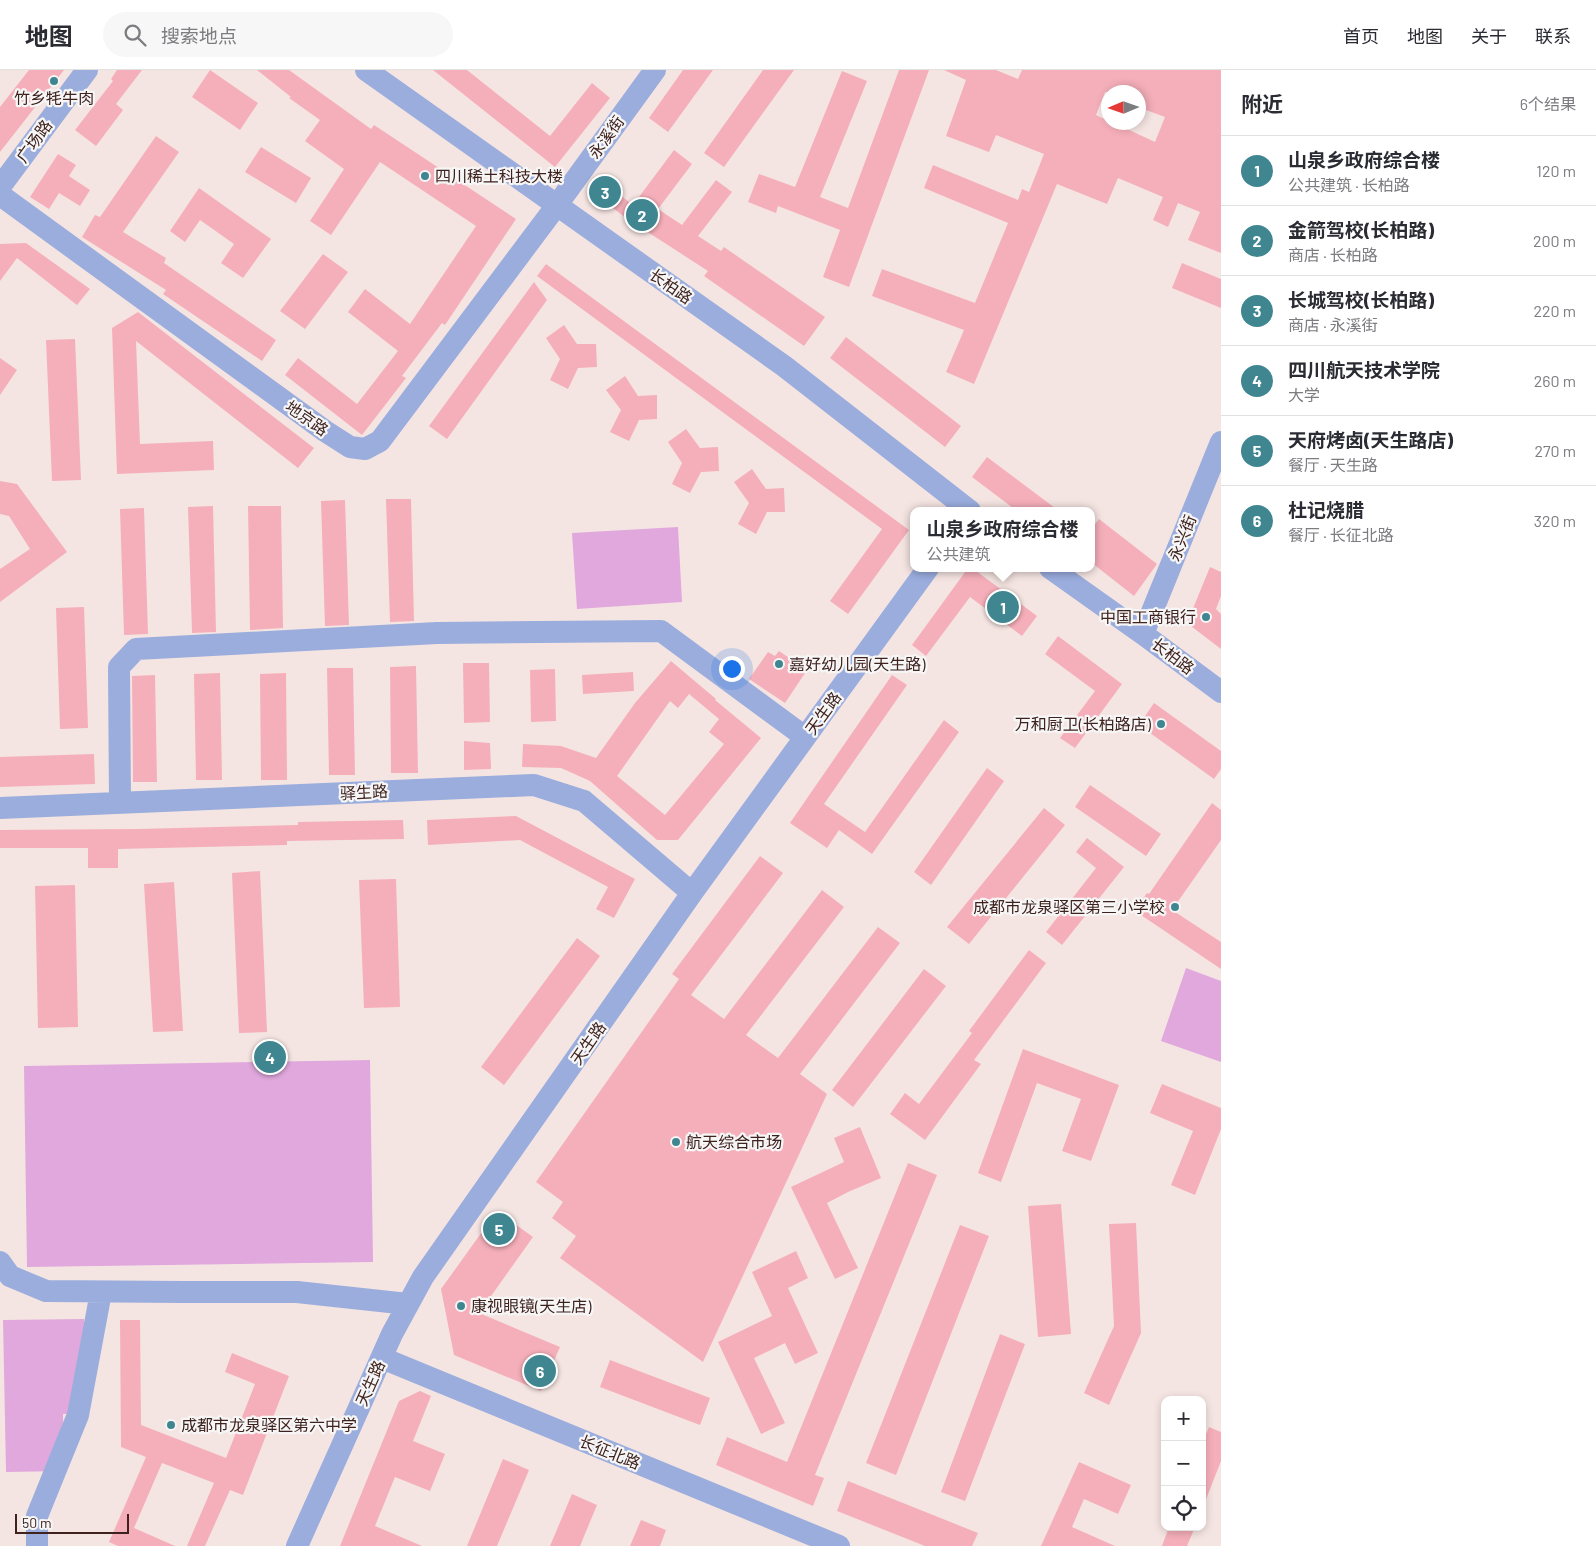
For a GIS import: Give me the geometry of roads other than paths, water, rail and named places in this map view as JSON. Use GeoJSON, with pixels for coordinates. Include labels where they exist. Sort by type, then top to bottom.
{"type":"FeatureCollection","features":[{"type":"Feature","properties":{"kind":"street","name":"广场路"},"geometry":{"type":"LineString","coordinates":[[0,187],[86,70]]}},
{"type":"Feature","properties":{"kind":"street","name":"长柏路"},"geometry":{"type":"LineString","coordinates":[[366,70],[784,366],[964,507]]}},
{"type":"Feature","properties":{"kind":"street","name":"永溪街"},"geometry":{"type":"LineString","coordinates":[[557,205],[655,70]]}},
{"type":"Feature","properties":{"kind":"street","name":"地京路"},"geometry":{"type":"LineString","coordinates":[[0,195],[325,431],[350,447],[365,449],[380,441],[557,205]]}},
{"type":"Feature","properties":{"kind":"street","name":"永兴街"},"geometry":{"type":"LineString","coordinates":[[1143,634],[1221,442]]}},
{"type":"Feature","properties":{"kind":"street","name":"天生路"},"geometry":{"type":"LineString","coordinates":[[297,1546],[392,1334],[423,1277],[692,893],[925,572]]}},
{"type":"Feature","properties":{"kind":"street","name":"长柏路"},"geometry":{"type":"LineString","coordinates":[[1056,572],[1221,692]]}},
{"type":"Feature","properties":{"kind":"street"},"geometry":{"type":"LineString","coordinates":[[120,803],[119,668],[136,649],[437,633],[661,631],[805,738]]}},
{"type":"Feature","properties":{"kind":"street","name":"驿生路"},"geometry":{"type":"LineString","coordinates":[[0,808],[534,785],[584,801],[692,893]]}},
{"type":"Feature","properties":{"kind":"street"},"geometry":{"type":"LineString","coordinates":[[0,1262],[10,1276],[46,1291],[297,1292],[408,1304]]}},
{"type":"Feature","properties":{"kind":"street"},"geometry":{"type":"LineString","coordinates":[[38,1546],[37,1516],[78,1415],[101,1292]]}},
{"type":"Feature","properties":{"kind":"street","name":"长征北路"},"geometry":{"type":"LineString","coordinates":[[382,1358],[839,1546]]}},
{"type":"Feature","properties":{"kind":"place","name":"竹乡牦牛肉"},"geometry":{"type":"Point","coordinates":[54,81]}},
{"type":"Feature","properties":{"kind":"place","name":"四川稀土科技大楼"},"geometry":{"type":"Point","coordinates":[425,176]}},
{"type":"Feature","properties":{"kind":"place","name":"长城驾校(长柏路)"},"geometry":{"type":"Point","coordinates":[605,192]}},
{"type":"Feature","properties":{"kind":"place","name":"金箭驾校(长柏路)"},"geometry":{"type":"Point","coordinates":[642,215]}},
{"type":"Feature","properties":{"kind":"place","name":"山泉乡政府综合楼"},"geometry":{"type":"Point","coordinates":[1003,607]}},
{"type":"Feature","properties":{"kind":"place","name":"中国工商银行"},"geometry":{"type":"Point","coordinates":[1206,617]}},
{"type":"Feature","properties":{"kind":"place","name":"嘉好幼儿园(天生路)"},"geometry":{"type":"Point","coordinates":[779,664]}},
{"type":"Feature","properties":{"kind":"place","name":"万和厨卫(长柏路店)"},"geometry":{"type":"Point","coordinates":[1161,724]}},
{"type":"Feature","properties":{"kind":"place","name":"成都市龙泉驿区第三小学校"},"geometry":{"type":"Point","coordinates":[1175,907]}},
{"type":"Feature","properties":{"kind":"place","name":"四川航天技术学院"},"geometry":{"type":"Point","coordinates":[270,1057]}},
{"type":"Feature","properties":{"kind":"place","name":"航天综合市场"},"geometry":{"type":"Point","coordinates":[676,1142]}},
{"type":"Feature","properties":{"kind":"place","name":"天府烤卤(天生路店)"},"geometry":{"type":"Point","coordinates":[499,1229]}},
{"type":"Feature","properties":{"kind":"place","name":"康视眼镜(天生店)"},"geometry":{"type":"Point","coordinates":[461,1306]}},
{"type":"Feature","properties":{"kind":"place","name":"杜记烧腊"},"geometry":{"type":"Point","coordinates":[540,1371]}},
{"type":"Feature","properties":{"kind":"place","name":"成都市龙泉驿区第六中学"},"geometry":{"type":"Point","coordinates":[171,1425]}}]}
